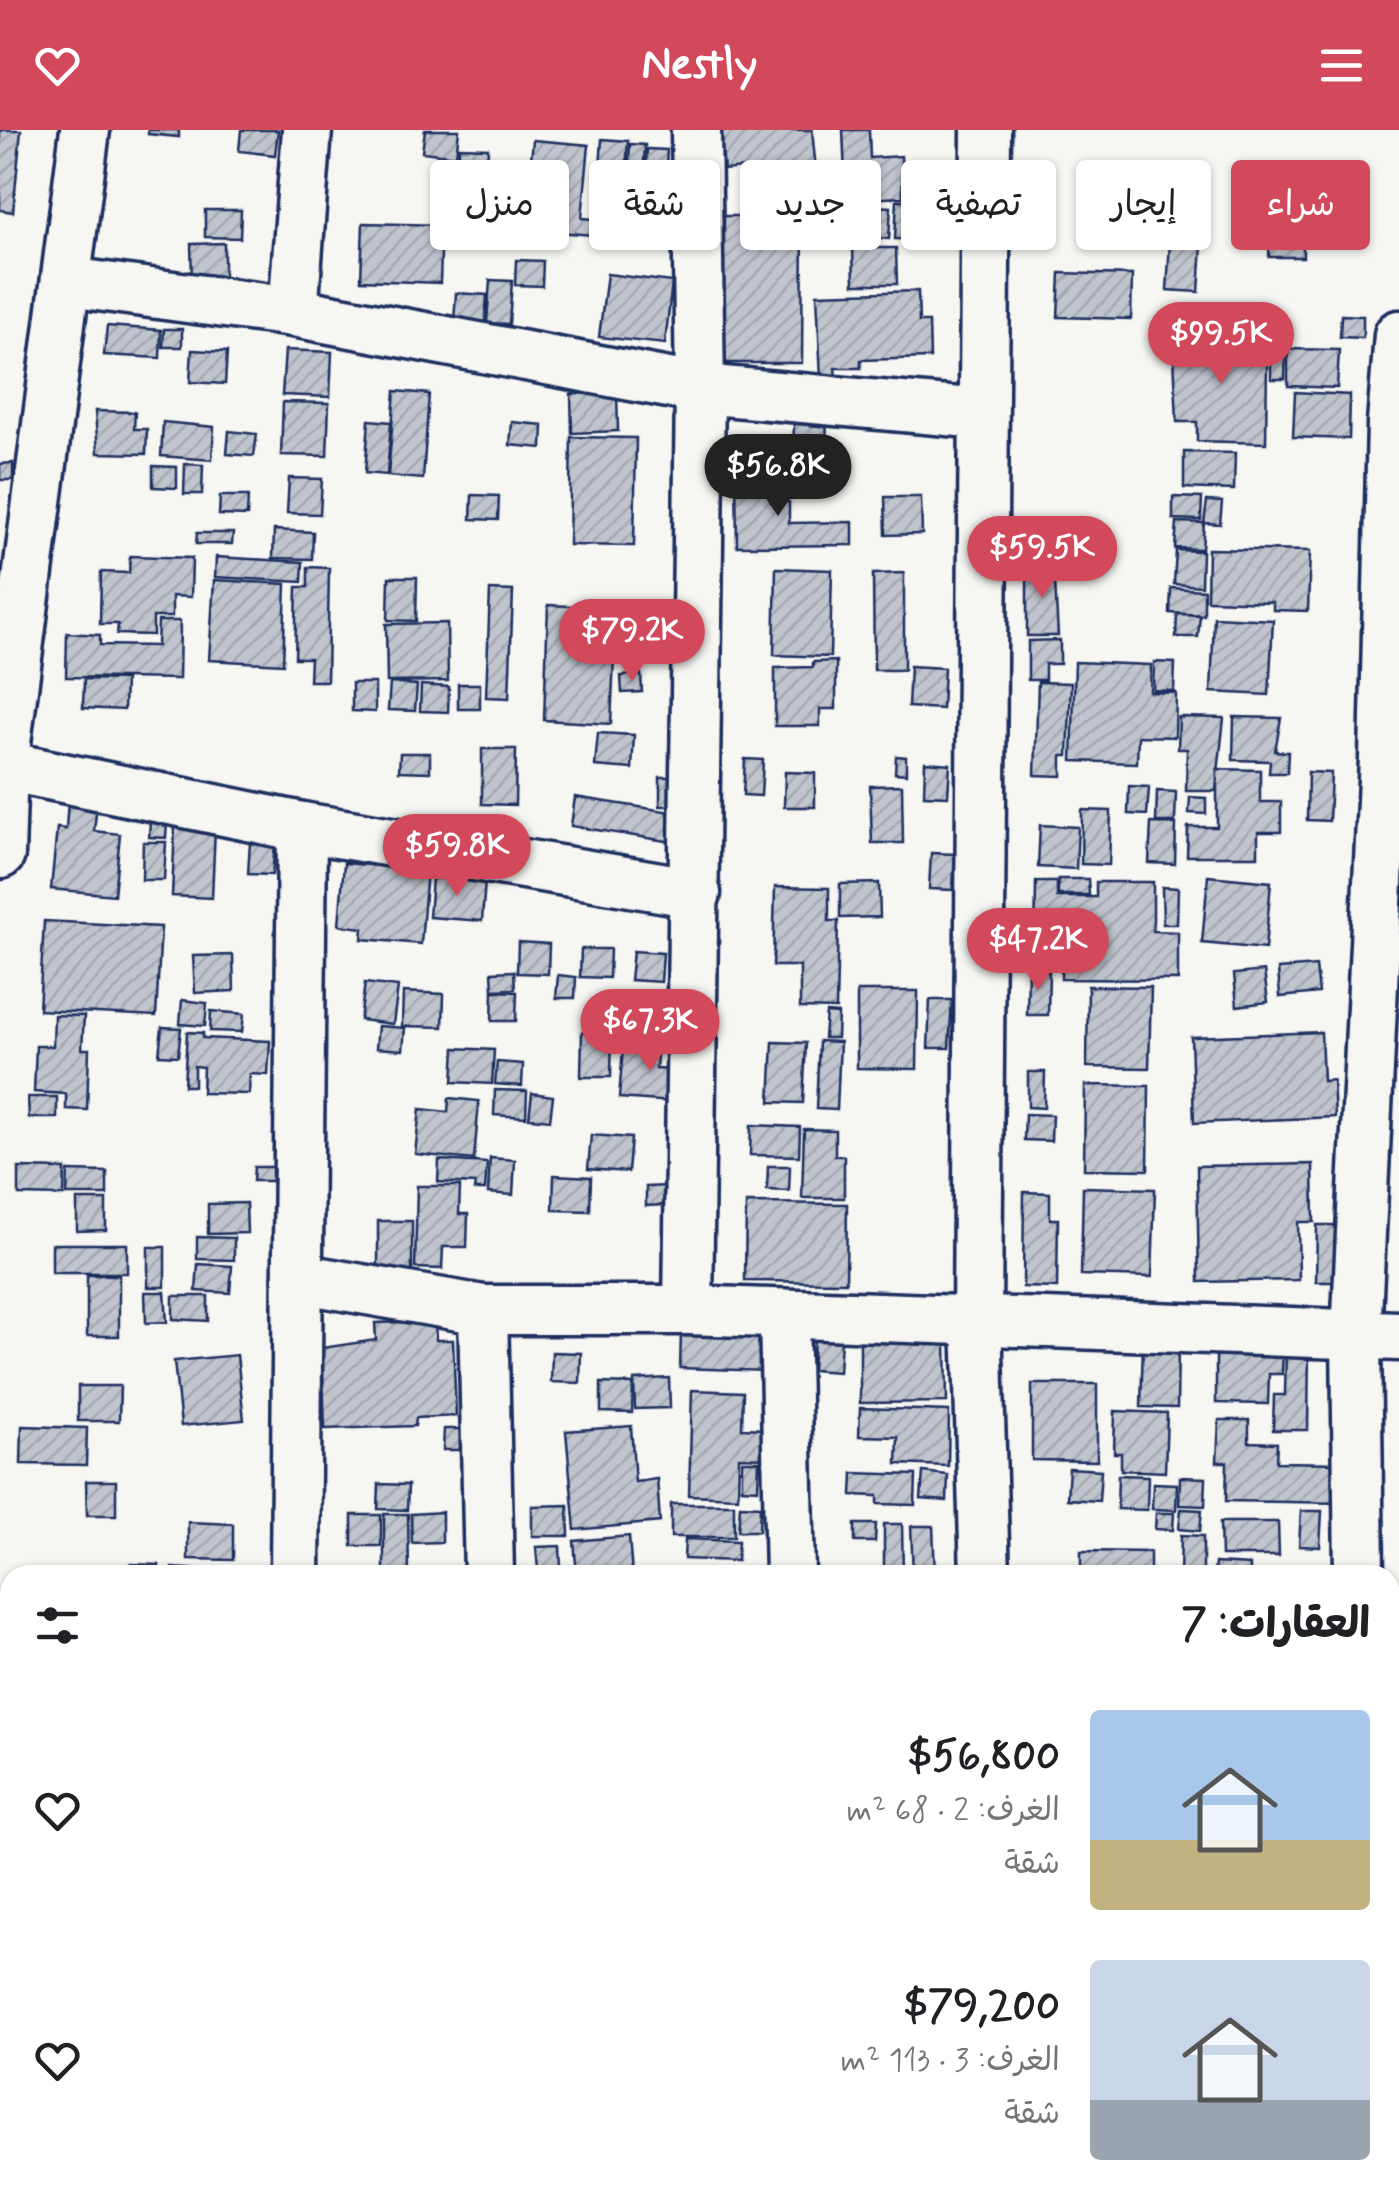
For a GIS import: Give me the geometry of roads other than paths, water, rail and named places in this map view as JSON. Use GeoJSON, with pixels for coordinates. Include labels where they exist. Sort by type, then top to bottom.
{"type":"FeatureCollection","features":[{"type":"Feature","properties":{"kind":"street"},"geometry":{"type":"LineString","coordinates":[[0,854],[2,765],[86,130]]}},
{"type":"Feature","properties":{"kind":"street"},"geometry":{"type":"LineString","coordinates":[[292,312],[307,130]]}},
{"type":"Feature","properties":{"kind":"street"},"geometry":{"type":"LineString","coordinates":[[688,1310],[700,389],[696,130]]}},
{"type":"Feature","properties":{"kind":"street"},"geometry":{"type":"LineString","coordinates":[[985,1565],[977,1322],[986,130]]}},
{"type":"Feature","properties":{"kind":"street"},"geometry":{"type":"LineString","coordinates":[[68,282],[292,312],[700,389],[982,414]]}},
{"type":"Feature","properties":{"kind":"street"},"geometry":{"type":"LineString","coordinates":[[1359,1565],[1378,1336],[1392,760],[1392,423],[1399,336]]}},
{"type":"Feature","properties":{"kind":"street"},"geometry":{"type":"LineString","coordinates":[[2,765],[302,828],[696,892]]}},
{"type":"Feature","properties":{"kind":"street"},"geometry":{"type":"LineString","coordinates":[[294,1565],[302,828]]}},
{"type":"Feature","properties":{"kind":"street"},"geometry":{"type":"LineString","coordinates":[[298,1278],[483,1310],[688,1310],[1378,1336]]}},
{"type":"Feature","properties":{"kind":"street"},"geometry":{"type":"LineString","coordinates":[[483,1310],[489,1565]]}},
{"type":"Feature","properties":{"kind":"street"},"geometry":{"type":"LineString","coordinates":[[784,1316],[790,1565]]}}]}
